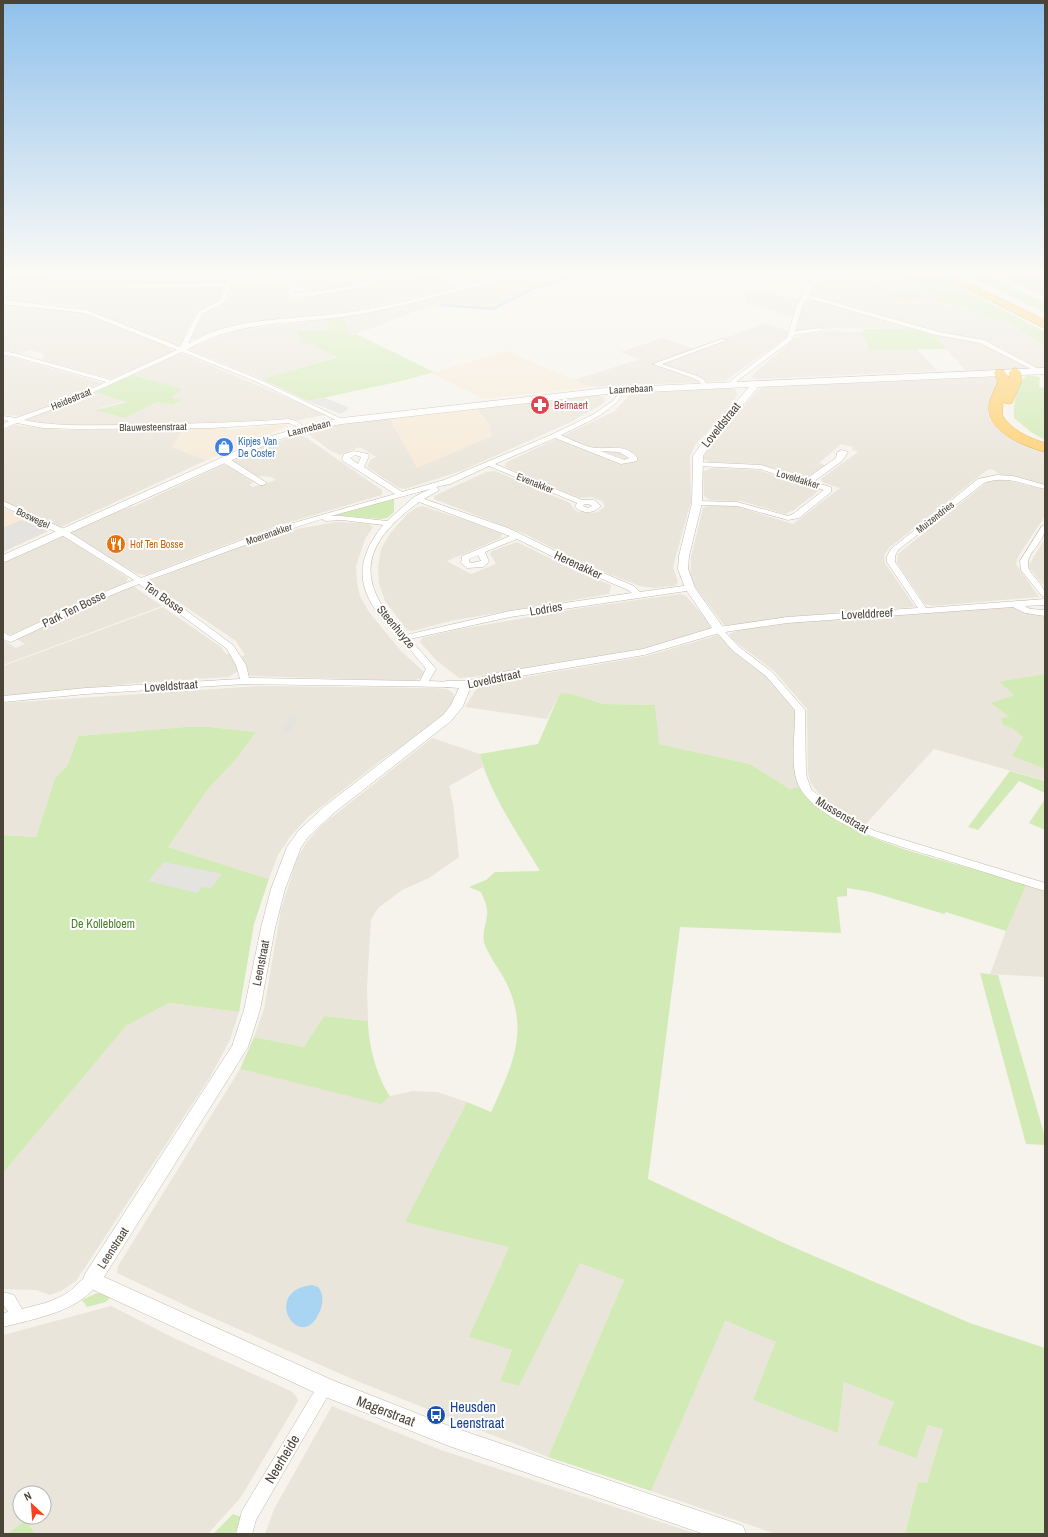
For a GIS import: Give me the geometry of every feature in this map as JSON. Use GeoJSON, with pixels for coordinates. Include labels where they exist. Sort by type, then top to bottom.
{"type":"FeatureCollection","features":[{"type":"Feature","properties":{"kind":"highway"},"geometry":{"type":"LineString","coordinates":[[1016,372],[1015,382],[1006,404],[1007,418],[1015,427],[1045,443]]}},
{"type":"Feature","properties":{"kind":"highway"},"geometry":{"type":"LineString","coordinates":[[1000,373],[1004,381],[995,406],[998,420],[1012,433],[1045,448]]}},
{"type":"Feature","properties":{"kind":"street"},"geometry":{"type":"LineString","coordinates":[[166,344],[260,381],[342,420]]}},
{"type":"Feature","properties":{"kind":"street"},"geometry":{"type":"LineString","coordinates":[[182,350],[185,344]]}},
{"type":"Feature","properties":{"kind":"street","name":"Heidestraat"},"geometry":{"type":"LineString","coordinates":[[3,428],[15,421],[72,400],[195,344]]}},
{"type":"Feature","properties":{"kind":"street"},"geometry":{"type":"LineString","coordinates":[[705,386],[701,380],[656,364],[713,344]]}},
{"type":"Feature","properties":{"kind":"street"},"geometry":{"type":"LineString","coordinates":[[734,385],[732,382],[784,344]]}},
{"type":"Feature","properties":{"kind":"street"},"geometry":{"type":"LineString","coordinates":[[989,344],[1042,371]]}},
{"type":"Feature","properties":{"kind":"street"},"geometry":{"type":"LineString","coordinates":[[3,353],[12,354],[112,382]]}},
{"type":"Feature","properties":{"kind":"street","name":"Laarnebaan"},"geometry":{"type":"LineString","coordinates":[[3,559],[271,440],[304,428],[342,420],[606,391],[1042,371]]}},
{"type":"Feature","properties":{"kind":"street"},"geometry":{"type":"LineString","coordinates":[[746,372],[748,379],[752,384]]}},
{"type":"Feature","properties":{"kind":"street","name":"Loveldstraat"},"geometry":{"type":"LineString","coordinates":[[3,699],[86,691],[245,681],[469,685],[496,677],[644,652],[719,630],[690,588],[683,568],[684,556],[698,503],[698,456],[702,448],[730,416],[744,397],[750,392],[754,386],[752,384]]}},
{"type":"Feature","properties":{"kind":"street","name":"Loveldstraat"},"geometry":{"type":"LineString","coordinates":[[734,385],[744,397]]}},
{"type":"Feature","properties":{"kind":"street","name":"Moerenakker"},"geometry":{"type":"LineString","coordinates":[[140,581],[247,541],[310,520],[447,482],[555,435],[596,415],[616,401],[624,390]]}},
{"type":"Feature","properties":{"kind":"street"},"geometry":{"type":"LineString","coordinates":[[606,391],[616,401]]}},
{"type":"Feature","properties":{"kind":"street","name":"Blauwesteenstraat"},"geometry":{"type":"LineString","coordinates":[[3,418],[43,426],[212,426],[288,421],[294,422],[304,428]]}},
{"type":"Feature","properties":{"kind":"street"},"geometry":{"type":"LineString","coordinates":[[555,435],[624,462],[630,461],[634,458],[630,454],[614,449],[591,449]]}},
{"type":"Feature","properties":{"kind":"street"},"geometry":{"type":"LineString","coordinates":[[809,481],[840,459],[840,455],[844,452]]}},
{"type":"Feature","properties":{"kind":"street"},"geometry":{"type":"LineString","coordinates":[[224,460],[263,483]]}},
{"type":"Feature","properties":{"kind":"street","name":"Evenakker"},"geometry":{"type":"LineString","coordinates":[[489,464],[581,502]]}},
{"type":"Feature","properties":{"kind":"street","name":"Loveldakker"},"geometry":{"type":"LineString","coordinates":[[697,464],[754,466],[809,481],[828,489],[827,492],[796,516],[788,518],[737,504],[698,503]]}},
{"type":"Feature","properties":{"kind":"street"},"geometry":{"type":"LineString","coordinates":[[360,468],[401,494]]}},
{"type":"Feature","properties":{"kind":"street","name":"Muizendries"},"geometry":{"type":"LineString","coordinates":[[924,610],[891,562],[891,556],[895,549],[981,481],[988,478],[998,476],[1045,487]]}},
{"type":"Feature","properties":{"kind":"street","name":"Steenhuyze"},"geometry":{"type":"LineString","coordinates":[[423,684],[431,669],[378,609],[368,584],[367,573],[369,554],[375,540],[388,523],[417,499],[447,482]]}},
{"type":"Feature","properties":{"kind":"street","name":"Herenakker"},"geometry":{"type":"LineString","coordinates":[[417,499],[478,519],[578,566],[631,588],[639,595]]}},
{"type":"Feature","properties":{"kind":"street","name":"Boswegel"},"geometry":{"type":"LineString","coordinates":[[3,503],[63,532]]}},
{"type":"Feature","properties":{"kind":"street"},"geometry":{"type":"LineString","coordinates":[[310,520],[342,518],[388,523]]}},
{"type":"Feature","properties":{"kind":"street"},"geometry":{"type":"LineString","coordinates":[[1045,528],[1024,561],[1023,566],[1045,594]]}},
{"type":"Feature","properties":{"kind":"street","name":"Ten Bosse"},"geometry":{"type":"LineString","coordinates":[[63,532],[140,581],[230,647],[241,665],[245,681]]}},
{"type":"Feature","properties":{"kind":"street"},"geometry":{"type":"LineString","coordinates":[[481,551],[516,536]]}},
{"type":"Feature","properties":{"kind":"street","name":"Park Ten Bosse"},"geometry":{"type":"LineString","coordinates":[[10,639],[83,606],[102,595],[140,581]]}},
{"type":"Feature","properties":{"kind":"street","name":"Lodries"},"geometry":{"type":"LineString","coordinates":[[404,638],[461,624],[690,588]]}},
{"type":"Feature","properties":{"kind":"street","name":"Lovelddreef"},"geometry":{"type":"LineString","coordinates":[[719,630],[787,620],[1045,602]]}},
{"type":"Feature","properties":{"kind":"street","name":"Lovelddreef"},"geometry":{"type":"LineString","coordinates":[[1014,604],[1028,611],[1045,613]]}},
{"type":"Feature","properties":{"kind":"street","name":"Mussenstraat"},"geometry":{"type":"LineString","coordinates":[[719,630],[735,648],[769,674],[800,710],[801,772],[803,785],[811,796],[848,822],[871,833],[1045,887]]}},
{"type":"Feature","properties":{"kind":"street","name":"Leenstraat"},"geometry":{"type":"LineString","coordinates":[[92,1280],[184,1138],[240,1046],[252,1010],[268,928],[278,889],[294,847],[304,833],[330,809],[447,718],[469,685]]}},
{"type":"Feature","properties":{"kind":"street"},"geometry":{"type":"LineString","coordinates":[[3,1320],[54,1307],[72,1299],[92,1280]]}},
{"type":"Feature","properties":{"kind":"street","name":"Magerstraat"},"geometry":{"type":"LineString","coordinates":[[92,1280],[325,1387],[449,1436],[735,1534]]}},
{"type":"Feature","properties":{"kind":"street"},"geometry":{"type":"LineString","coordinates":[[3,1298],[9,1300],[18,1316]]}},
{"type":"Feature","properties":{"kind":"street","name":"Neerheide"},"geometry":{"type":"LineString","coordinates":[[244,1534],[248,1517],[325,1387]]}},
{"type":"Feature","properties":{"kind":"shaded area"},"geometry":{"type":"Polygon","coordinates":[[[3,344],[161,344],[174,351],[115,377],[109,378],[42,360],[45,354],[30,350],[22,353],[3,350],[3,344]]]}},
{"type":"Feature","properties":{"kind":"shaded area"},"geometry":{"type":"Polygon","coordinates":[[[171,344],[181,344],[179,347],[171,344]]]}},
{"type":"Feature","properties":{"kind":"shaded area"},"geometry":{"type":"Polygon","coordinates":[[[201,344],[311,344],[339,356],[262,379],[191,350],[190,348],[201,344]]]}},
{"type":"Feature","properties":{"kind":"shaded area"},"geometry":{"type":"Polygon","coordinates":[[[645,344],[680,344],[695,349],[709,344],[778,344],[725,381],[590,387],[574,380],[640,359],[620,352],[645,344]]]}},
{"type":"Feature","properties":{"kind":"shaded area"},"geometry":{"type":"Polygon","coordinates":[[[789,344],[867,344],[869,350],[917,349],[937,371],[757,379],[752,378],[753,374],[789,344]]]}},
{"type":"Feature","properties":{"kind":"shaded area"},"geometry":{"type":"Polygon","coordinates":[[[942,344],[982,344],[1028,368],[965,370],[942,344]]]}},
{"type":"Feature","properties":{"kind":"shaded area"},"geometry":{"type":"Polygon","coordinates":[[[993,344],[1042,344],[1045,346],[1045,367],[1038,368],[993,344]]]}},
{"type":"Feature","properties":{"kind":"shaded area"},"geometry":{"type":"Polygon","coordinates":[[[506,351],[590,387],[484,399],[431,373],[506,351]]]}},
{"type":"Feature","properties":{"kind":"shaded area"},"geometry":{"type":"Polygon","coordinates":[[[179,354],[183,354],[325,415],[299,420],[289,418],[218,423],[87,426],[24,421],[27,417],[95,392],[127,401],[96,409],[125,418],[157,402],[172,405],[181,400],[172,398],[172,395],[182,389],[133,375],[179,354]]]}},
{"type":"Feature","properties":{"kind":"shaded area"},"geometry":{"type":"Polygon","coordinates":[[[3,355],[102,383],[65,400],[22,416],[3,415],[3,355]]]}},
{"type":"Feature","properties":{"kind":"shaded area"},"geometry":{"type":"Polygon","coordinates":[[[992,376],[1000,379],[991,400],[988,412],[990,420],[1011,437],[1045,452],[1045,485],[999,474],[992,469],[987,470],[889,548],[884,555],[885,563],[915,607],[842,612],[730,626],[724,625],[695,587],[690,574],[691,557],[703,508],[711,505],[735,506],[793,524],[840,488],[822,482],[821,479],[858,452],[852,450],[853,447],[841,444],[819,463],[825,465],[806,477],[757,464],[710,462],[703,459],[708,448],[757,391],[764,387],[992,376]]]}},
{"type":"Feature","properties":{"kind":"shaded area"},"geometry":{"type":"Polygon","coordinates":[[[727,388],[736,390],[737,396],[727,412],[696,444],[690,456],[691,501],[673,567],[678,582],[674,586],[654,588],[640,586],[586,565],[525,534],[434,499],[434,496],[486,472],[495,471],[570,503],[578,512],[598,512],[605,506],[602,501],[591,497],[580,498],[505,467],[505,463],[615,411],[632,392],[727,388]]]}},
{"type":"Feature","properties":{"kind":"shaded area"},"geometry":{"type":"Polygon","coordinates":[[[599,395],[605,398],[604,403],[571,422],[461,471],[405,489],[399,488],[367,467],[371,459],[376,457],[360,447],[340,455],[331,451],[305,432],[346,423],[389,418],[492,436],[488,428],[491,428],[477,408],[599,395]]]}},
{"type":"Feature","properties":{"kind":"shaded area"},"geometry":{"type":"Polygon","coordinates":[[[325,398],[348,407],[347,410],[341,414],[308,401],[325,398]]]}},
{"type":"Feature","properties":{"kind":"shaded area"},"geometry":{"type":"Polygon","coordinates":[[[477,408],[491,428],[488,429],[492,436],[417,468],[389,418],[477,408]]]}},
{"type":"Feature","properties":{"kind":"shaded area"},"geometry":{"type":"Polygon","coordinates":[[[284,424],[288,426],[207,460],[172,447],[184,429],[225,428],[227,430],[284,424]]]}},
{"type":"Feature","properties":{"kind":"shaded area"},"geometry":{"type":"Polygon","coordinates":[[[14,425],[64,430],[184,429],[172,447],[207,460],[61,527],[3,502],[3,431],[14,425]]]}},
{"type":"Feature","properties":{"kind":"shaded area"},"geometry":{"type":"Polygon","coordinates":[[[301,434],[382,490],[382,495],[273,527],[146,575],[138,574],[108,558],[69,533],[118,511],[135,506],[225,464],[253,482],[249,485],[253,487],[276,480],[271,477],[257,476],[232,461],[259,448],[301,434]]]}},
{"type":"Feature","properties":{"kind":"shaded area"},"geometry":{"type":"Polygon","coordinates":[[[711,468],[757,470],[821,489],[794,510],[785,514],[741,501],[710,500],[704,496],[703,472],[711,468]]]}},
{"type":"Feature","properties":{"kind":"shaded area"},"geometry":{"type":"Polygon","coordinates":[[[1000,479],[1045,489],[1045,516],[1019,555],[1016,564],[1039,597],[932,606],[925,604],[897,563],[898,554],[987,482],[1000,479]]]}},
{"type":"Feature","properties":{"kind":"shaded area"},"geometry":{"type":"Polygon","coordinates":[[[422,506],[502,534],[501,538],[447,561],[471,574],[496,564],[490,554],[492,551],[517,542],[578,572],[611,585],[609,594],[450,621],[413,631],[407,630],[385,601],[379,584],[378,567],[381,549],[389,535],[407,514],[422,506]]]}},
{"type":"Feature","properties":{"kind":"shaded area"},"geometry":{"type":"Polygon","coordinates":[[[3,508],[51,530],[3,552],[3,508]]]}},
{"type":"Feature","properties":{"kind":"shaded area"},"geometry":{"type":"Polygon","coordinates":[[[21,520],[48,531],[3,552],[3,528],[21,520]]]}},
{"type":"Feature","properties":{"kind":"shaded area"},"geometry":{"type":"Polygon","coordinates":[[[336,522],[369,524],[373,527],[365,539],[356,566],[360,596],[369,612],[401,651],[424,672],[424,675],[421,678],[413,681],[250,676],[240,657],[245,655],[236,641],[150,583],[152,580],[241,546],[297,529],[336,522]]]}},
{"type":"Feature","properties":{"kind":"shaded area"},"geometry":{"type":"Polygon","coordinates":[[[63,536],[128,578],[126,583],[99,593],[81,604],[13,634],[3,631],[3,563],[63,536]]]}},
{"type":"Feature","properties":{"kind":"shaded area"},"geometry":{"type":"Polygon","coordinates":[[[1045,538],[1045,587],[1031,570],[1029,565],[1045,538]]]}},
{"type":"Feature","properties":{"kind":"shaded area"},"geometry":{"type":"Polygon","coordinates":[[[133,586],[162,606],[3,665],[3,640],[16,648],[25,644],[18,640],[20,637],[87,607],[105,596],[133,586]]]}},
{"type":"Feature","properties":{"kind":"shaded area"},"geometry":{"type":"Polygon","coordinates":[[[680,594],[686,596],[713,627],[700,633],[643,650],[459,678],[436,660],[420,642],[422,638],[455,630],[581,608],[680,594]]]}},
{"type":"Feature","properties":{"kind":"shaded area"},"geometry":{"type":"Polygon","coordinates":[[[1024,606],[1045,612],[1045,674],[1000,683],[1014,695],[990,703],[1011,717],[1003,725],[1013,729],[1023,737],[1012,756],[1045,769],[1045,778],[1043,780],[934,749],[864,826],[836,810],[823,799],[810,782],[808,772],[807,709],[775,672],[733,640],[729,634],[742,629],[773,624],[1024,606]]]}},
{"type":"Feature","properties":{"kind":"shaded area"},"geometry":{"type":"Polygon","coordinates":[[[163,607],[221,647],[226,654],[230,654],[238,671],[229,677],[138,683],[3,696],[3,666],[163,607]]]}},
{"type":"Feature","properties":{"kind":"shaded area"},"geometry":{"type":"Polygon","coordinates":[[[718,635],[769,679],[792,706],[796,716],[795,769],[799,787],[790,789],[750,764],[658,744],[655,705],[604,704],[571,694],[560,693],[547,719],[465,707],[479,685],[647,656],[718,635]]]}},
{"type":"Feature","properties":{"kind":"shaded area"},"geometry":{"type":"Polygon","coordinates":[[[259,686],[435,688],[447,689],[453,693],[455,698],[452,705],[437,723],[383,759],[308,817],[290,837],[278,855],[269,879],[168,847],[208,789],[238,757],[256,732],[210,727],[185,727],[78,736],[67,766],[55,778],[36,837],[3,835],[3,703],[259,686]]]}},
{"type":"Feature","properties":{"kind":"shaded area"},"geometry":{"type":"Polygon","coordinates":[[[290,716],[299,718],[289,733],[281,732],[290,716]]]}},
{"type":"Feature","properties":{"kind":"shaded area"},"geometry":{"type":"Polygon","coordinates":[[[432,738],[480,754],[483,767],[449,786],[453,803],[459,857],[429,878],[402,890],[378,908],[371,920],[367,986],[368,1021],[324,1016],[304,1047],[254,1037],[264,1009],[281,909],[297,859],[306,843],[322,825],[432,738]]]}},
{"type":"Feature","properties":{"kind":"shaded area"},"geometry":{"type":"Polygon","coordinates":[[[164,862],[222,874],[211,888],[202,887],[197,893],[148,881],[164,862]]]}},
{"type":"Feature","properties":{"kind":"shaded area"},"geometry":{"type":"Polygon","coordinates":[[[1027,884],[1045,891],[1045,977],[990,974],[1006,931],[1027,884]]]}},
{"type":"Feature","properties":{"kind":"shaded area"},"geometry":{"type":"Polygon","coordinates":[[[169,1003],[239,1012],[230,1040],[210,1077],[76,1281],[61,1291],[50,1295],[36,1290],[3,1289],[3,1173],[126,1026],[169,1003]]]}},
{"type":"Feature","properties":{"kind":"shaded area"},"geometry":{"type":"Polygon","coordinates":[[[240,1069],[381,1103],[390,1096],[413,1091],[437,1092],[467,1102],[450,1136],[509,1247],[470,1337],[512,1350],[500,1381],[519,1386],[580,1262],[624,1280],[548,1457],[357,1381],[197,1311],[117,1273],[118,1266],[240,1069]]]}},
{"type":"Feature","properties":{"kind":"shaded area"},"geometry":{"type":"Polygon","coordinates":[[[111,1306],[176,1339],[291,1391],[296,1396],[298,1401],[241,1497],[208,1534],[35,1534],[29,1525],[52,1525],[52,1485],[12,1485],[12,1525],[19,1525],[7,1534],[3,1534],[3,1335],[111,1306]]]}},
{"type":"Feature","properties":{"kind":"shaded area"},"geometry":{"type":"Polygon","coordinates":[[[724,1321],[777,1342],[753,1400],[838,1432],[844,1382],[894,1402],[915,1458],[928,1425],[943,1429],[927,1484],[918,1482],[905,1534],[776,1534],[651,1491],[724,1321]]]}},
{"type":"Feature","properties":{"kind":"shaded area"},"geometry":{"type":"Polygon","coordinates":[[[332,1406],[438,1449],[697,1534],[265,1534],[274,1509],[332,1406]]]}},
{"type":"Feature","properties":{"kind":"green space"},"geometry":{"type":"Polygon","coordinates":[[[311,344],[376,344],[434,372],[402,381],[308,401],[262,379],[338,357],[311,344]]]}},
{"type":"Feature","properties":{"kind":"green space"},"geometry":{"type":"Polygon","coordinates":[[[867,344],[941,344],[946,349],[869,350],[867,344]]]}},
{"type":"Feature","properties":{"kind":"green space"},"geometry":{"type":"Polygon","coordinates":[[[133,375],[183,389],[172,396],[172,398],[182,400],[172,405],[157,402],[125,418],[95,410],[127,402],[95,392],[133,375]]]}},
{"type":"Feature","properties":{"kind":"green space"},"geometry":{"type":"Polygon","coordinates":[[[1028,375],[1040,377],[1039,387],[1045,388],[1045,440],[1031,432],[1014,418],[1016,394],[1024,378],[1028,375]]]}},
{"type":"Feature","properties":{"kind":"green space"},"geometry":{"type":"Polygon","coordinates":[[[394,498],[394,512],[387,518],[381,519],[333,515],[394,498]]]}},
{"type":"Feature","properties":{"kind":"green space"},"geometry":{"type":"Polygon","coordinates":[[[1045,674],[1045,769],[1012,756],[1023,737],[1013,729],[1003,725],[1001,718],[1010,717],[990,703],[1014,695],[999,682],[1045,674]]]}},
{"type":"Feature","properties":{"kind":"green space"},"geometry":{"type":"Polygon","coordinates":[[[560,693],[571,694],[604,704],[655,705],[659,744],[750,764],[790,789],[799,787],[830,815],[866,834],[904,849],[1027,884],[1006,931],[946,912],[944,914],[871,892],[847,888],[847,896],[837,897],[841,933],[680,927],[648,1179],[786,1244],[970,1323],[1045,1348],[1045,1534],[905,1534],[918,1482],[927,1483],[943,1429],[928,1425],[916,1458],[878,1444],[894,1402],[844,1382],[838,1433],[753,1400],[776,1342],[725,1321],[651,1491],[548,1457],[624,1280],[580,1263],[519,1386],[500,1381],[512,1350],[469,1337],[509,1247],[405,1222],[467,1102],[491,1112],[506,1079],[515,1048],[517,1017],[513,1000],[506,982],[490,955],[484,941],[487,912],[486,903],[481,892],[469,887],[486,880],[495,872],[540,871],[497,798],[484,768],[480,754],[538,744],[560,693]]]}},
{"type":"Feature","properties":{"kind":"green space","name":"De Kollebloem"},"geometry":{"type":"Polygon","coordinates":[[[185,727],[210,727],[256,732],[238,757],[208,789],[168,847],[269,879],[254,924],[239,1012],[169,1003],[126,1026],[3,1173],[3,835],[36,837],[55,778],[67,766],[78,736],[185,727]]]}},
{"type":"Feature","properties":{"kind":"green space"},"geometry":{"type":"Polygon","coordinates":[[[1010,771],[1045,781],[1045,793],[1019,781],[978,830],[968,827],[1010,771]]]}},
{"type":"Feature","properties":{"kind":"green space"},"geometry":{"type":"Polygon","coordinates":[[[1045,799],[1045,830],[1029,823],[1045,799]]]}},
{"type":"Feature","properties":{"kind":"green space"},"geometry":{"type":"Polygon","coordinates":[[[980,973],[998,975],[1045,1137],[1045,1145],[1026,1144],[980,973]]]}},
{"type":"Feature","properties":{"kind":"green space"},"geometry":{"type":"Polygon","coordinates":[[[324,1016],[368,1021],[368,1030],[374,1060],[385,1089],[390,1096],[381,1104],[240,1069],[254,1037],[304,1047],[324,1016]]]}},
{"type":"Feature","properties":{"kind":"green space"},"geometry":{"type":"Polygon","coordinates":[[[97,1293],[111,1296],[106,1302],[87,1307],[82,1300],[97,1293]]]}},
{"type":"Feature","properties":{"kind":"green space"},"geometry":{"type":"Polygon","coordinates":[[[233,1514],[241,1517],[235,1534],[213,1534],[233,1514]]]}},
{"type":"Feature","properties":{"kind":"green space"},"geometry":{"type":"Polygon","coordinates":[[[19,1525],[29,1525],[35,1534],[7,1534],[19,1525]]]}},
{"type":"Feature","properties":{"kind":"water"},"geometry":{"type":"Polygon","coordinates":[[[312,1285],[318,1287],[322,1296],[320,1311],[312,1323],[303,1327],[295,1325],[289,1318],[286,1308],[288,1298],[296,1290],[312,1285]]]}},
{"type":"Feature","properties":{"kind":"place","name":"Beirnaert"},"geometry":{"type":"Point","coordinates":[540,405]}},
{"type":"Feature","properties":{"kind":"place","name":"Kipjes Van De Coster"},"geometry":{"type":"Point","coordinates":[224,447]}},
{"type":"Feature","properties":{"kind":"place","name":"Hof Ten Bosse"},"geometry":{"type":"Point","coordinates":[116,544]}},
{"type":"Feature","properties":{"kind":"place","name":"Heusden Leenstraat"},"geometry":{"type":"Point","coordinates":[436,1415]}}]}
